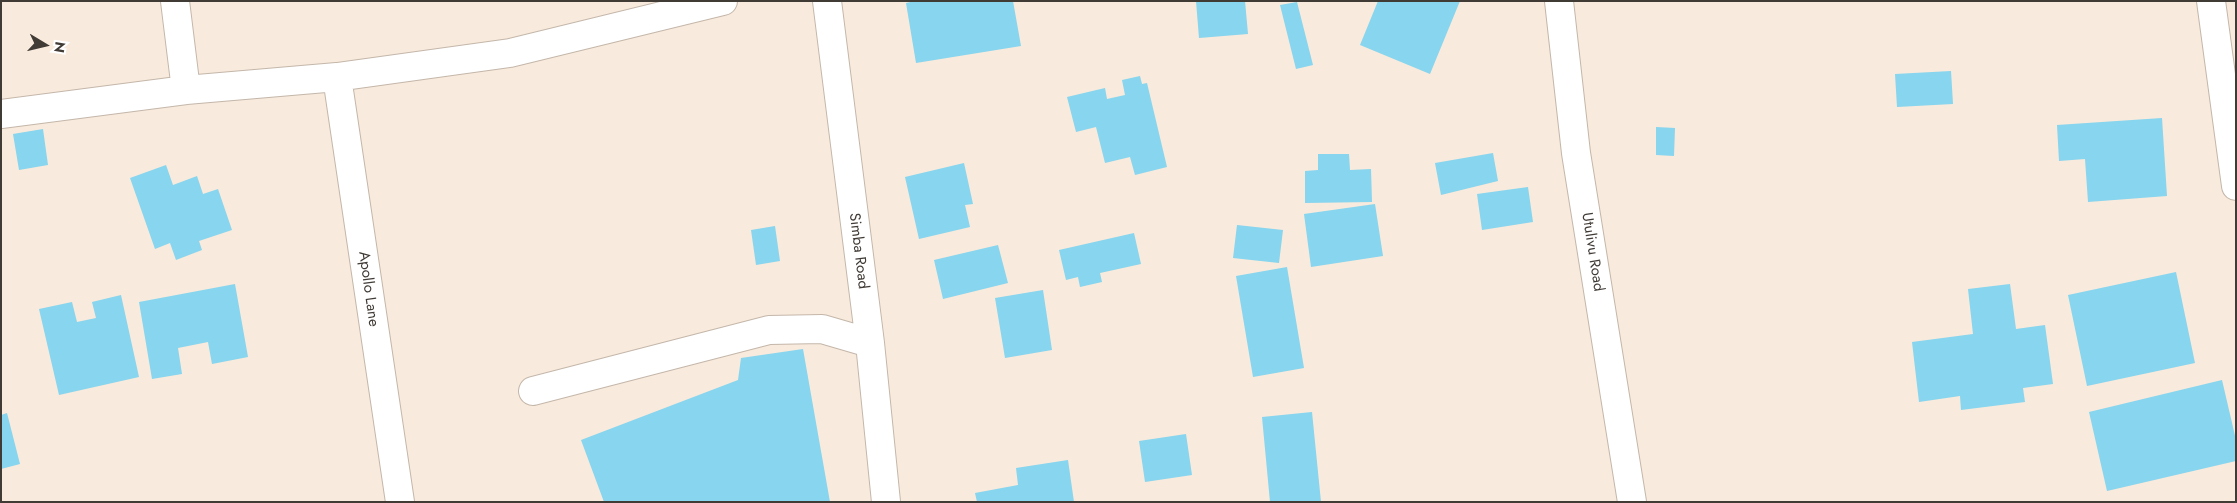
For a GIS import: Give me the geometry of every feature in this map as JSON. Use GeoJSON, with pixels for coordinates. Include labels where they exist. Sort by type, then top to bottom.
{"type":"FeatureCollection","features":[{"type":"Feature","properties":{"kind":"street"},"geometry":{"type":"LineString","coordinates":[[174,1],[186,90]]}},
{"type":"Feature","properties":{"kind":"street"},"geometry":{"type":"LineString","coordinates":[[1,114],[186,90],[337,77],[510,53],[723,1]]}},
{"type":"Feature","properties":{"kind":"street","name":"Simba Road"},"geometry":{"type":"LineString","coordinates":[[827,1],[870,343],[886,502]]}},
{"type":"Feature","properties":{"kind":"street","name":"Utulivu Road"},"geometry":{"type":"LineString","coordinates":[[1559,1],[1576,153],[1632,502]]}},
{"type":"Feature","properties":{"kind":"street"},"geometry":{"type":"LineString","coordinates":[[2211,1],[2236,186]]}},
{"type":"Feature","properties":{"kind":"street","name":"Apollo Lane"},"geometry":{"type":"LineString","coordinates":[[337,77],[400,502]]}},
{"type":"Feature","properties":{"kind":"street"},"geometry":{"type":"LineString","coordinates":[[533,391],[769,330],[822,329],[870,343]]}},
{"type":"Feature","properties":{"kind":"building"},"geometry":{"type":"Polygon","coordinates":[[[915,1],[1013,1],[1021,46],[916,63],[906,3],[915,1]]]}},
{"type":"Feature","properties":{"kind":"building"},"geometry":{"type":"Polygon","coordinates":[[[1196,1],[1245,1],[1248,34],[1199,38],[1196,1]]]}},
{"type":"Feature","properties":{"kind":"building"},"geometry":{"type":"Polygon","coordinates":[[[1378,1],[1460,1],[1430,74],[1360,45],[1378,1]]]}},
{"type":"Feature","properties":{"kind":"building"},"geometry":{"type":"Polygon","coordinates":[[[1297,2],[1313,65],[1296,69],[1280,5],[1297,2]]]}},
{"type":"Feature","properties":{"kind":"building"},"geometry":{"type":"Polygon","coordinates":[[[1951,71],[1953,104],[1897,107],[1895,74],[1951,71]]]}},
{"type":"Feature","properties":{"kind":"building"},"geometry":{"type":"Polygon","coordinates":[[[1140,76],[1142,84],[1147,83],[1167,167],[1135,175],[1130,157],[1105,163],[1096,127],[1076,132],[1067,97],[1105,88],[1107,99],[1125,95],[1122,80],[1140,76]]]}},
{"type":"Feature","properties":{"kind":"building"},"geometry":{"type":"Polygon","coordinates":[[[2162,118],[2167,196],[2088,202],[2085,159],[2059,161],[2057,125],[2162,118]]]}},
{"type":"Feature","properties":{"kind":"building"},"geometry":{"type":"Polygon","coordinates":[[[1656,127],[1675,128],[1674,156],[1656,155],[1656,127]]]}},
{"type":"Feature","properties":{"kind":"building"},"geometry":{"type":"Polygon","coordinates":[[[43,129],[48,165],[19,170],[13,134],[43,129]]]}},
{"type":"Feature","properties":{"kind":"building"},"geometry":{"type":"Polygon","coordinates":[[[1493,153],[1498,181],[1441,195],[1435,163],[1493,153]]]}},
{"type":"Feature","properties":{"kind":"building"},"geometry":{"type":"Polygon","coordinates":[[[1318,154],[1349,154],[1350,170],[1371,169],[1372,202],[1305,203],[1305,171],[1318,170],[1318,154]]]}},
{"type":"Feature","properties":{"kind":"building"},"geometry":{"type":"Polygon","coordinates":[[[964,163],[973,204],[965,205],[970,227],[919,239],[905,177],[964,163]]]}},
{"type":"Feature","properties":{"kind":"building"},"geometry":{"type":"Polygon","coordinates":[[[166,165],[173,185],[197,176],[203,194],[218,189],[232,230],[199,241],[202,250],[176,260],[170,243],[155,249],[130,178],[166,165]]]}},
{"type":"Feature","properties":{"kind":"building"},"geometry":{"type":"Polygon","coordinates":[[[1528,187],[1533,222],[1482,230],[1477,194],[1528,187]]]}},
{"type":"Feature","properties":{"kind":"building"},"geometry":{"type":"Polygon","coordinates":[[[1375,204],[1383,256],[1311,267],[1304,214],[1375,204]]]}},
{"type":"Feature","properties":{"kind":"building"},"geometry":{"type":"Polygon","coordinates":[[[1237,225],[1283,230],[1279,263],[1233,258],[1237,225]]]}},
{"type":"Feature","properties":{"kind":"building"},"geometry":{"type":"Polygon","coordinates":[[[775,226],[780,261],[756,265],[751,230],[775,226]]]}},
{"type":"Feature","properties":{"kind":"building"},"geometry":{"type":"Polygon","coordinates":[[[1134,233],[1141,264],[1100,273],[1102,282],[1080,287],[1078,277],[1066,280],[1059,250],[1134,233]]]}},
{"type":"Feature","properties":{"kind":"building"},"geometry":{"type":"Polygon","coordinates":[[[998,245],[1008,283],[943,299],[934,260],[998,245]]]}},
{"type":"Feature","properties":{"kind":"building"},"geometry":{"type":"Polygon","coordinates":[[[1287,267],[1304,368],[1253,377],[1236,276],[1287,267]]]}},
{"type":"Feature","properties":{"kind":"building"},"geometry":{"type":"Polygon","coordinates":[[[2176,272],[2195,363],[2087,386],[2068,295],[2176,272]]]}},
{"type":"Feature","properties":{"kind":"building"},"geometry":{"type":"Polygon","coordinates":[[[235,284],[248,357],[212,364],[208,342],[178,348],[182,374],[152,379],[139,302],[235,284]]]}},
{"type":"Feature","properties":{"kind":"building"},"geometry":{"type":"Polygon","coordinates":[[[2010,284],[2016,329],[2045,325],[2053,384],[2023,388],[2025,402],[1961,410],[1960,396],[1919,402],[1912,342],[1973,334],[1968,289],[2010,284]]]}},
{"type":"Feature","properties":{"kind":"building"},"geometry":{"type":"Polygon","coordinates":[[[1043,290],[1052,350],[1005,358],[995,298],[1043,290]]]}},
{"type":"Feature","properties":{"kind":"building"},"geometry":{"type":"Polygon","coordinates":[[[121,295],[139,377],[59,395],[39,309],[72,302],[77,322],[96,318],[92,302],[121,295]]]}},
{"type":"Feature","properties":{"kind":"building"},"geometry":{"type":"Polygon","coordinates":[[[803,349],[830,502],[604,502],[581,440],[738,380],[741,358],[803,349]]]}},
{"type":"Feature","properties":{"kind":"building"},"geometry":{"type":"Polygon","coordinates":[[[2222,380],[2236,440],[2236,461],[2107,491],[2089,412],[2222,380]]]}},
{"type":"Feature","properties":{"kind":"building"},"geometry":{"type":"Polygon","coordinates":[[[1312,412],[1321,502],[1270,502],[1262,417],[1312,412]]]}},
{"type":"Feature","properties":{"kind":"building"},"geometry":{"type":"Polygon","coordinates":[[[7,413],[20,464],[1,469],[1,415],[7,413]]]}},
{"type":"Feature","properties":{"kind":"building"},"geometry":{"type":"Polygon","coordinates":[[[1186,434],[1192,475],[1145,482],[1139,441],[1186,434]]]}},
{"type":"Feature","properties":{"kind":"building"},"geometry":{"type":"Polygon","coordinates":[[[1068,460],[1074,502],[977,502],[975,493],[1018,485],[1016,468],[1068,460]]]}}]}
